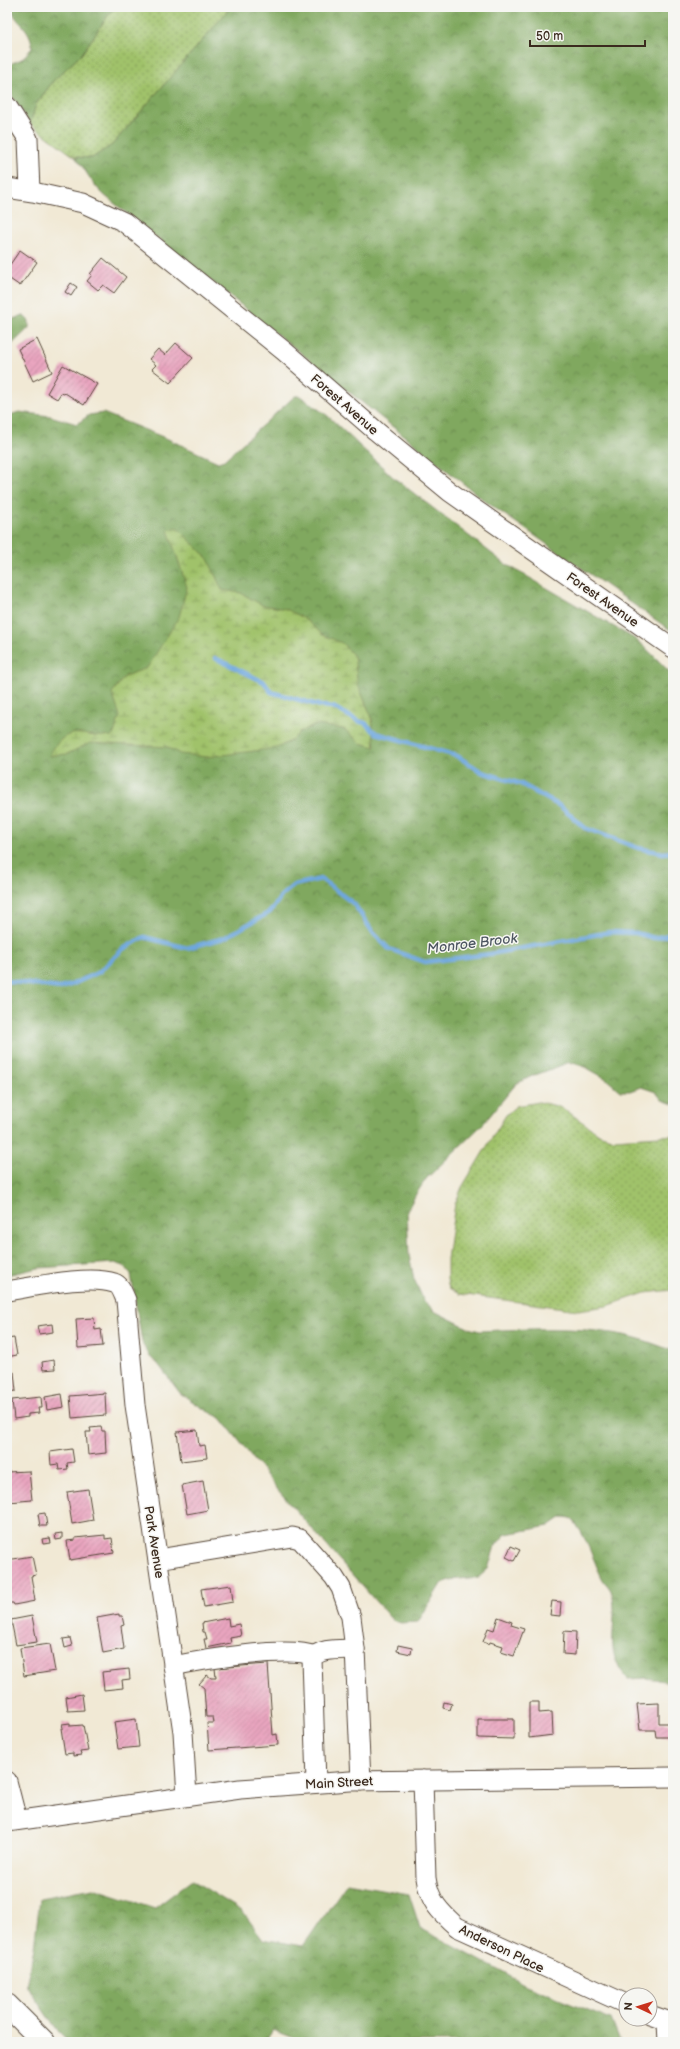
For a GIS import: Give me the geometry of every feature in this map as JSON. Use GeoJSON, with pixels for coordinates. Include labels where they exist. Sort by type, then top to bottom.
{"type":"FeatureCollection","features":[{"type":"Feature","properties":{"kind":"main road"},"geometry":{"type":"LineString","coordinates":[[7,2005],[44,2042]]}},
{"type":"Feature","properties":{"kind":"main road"},"geometry":{"type":"LineString","coordinates":[[7,2027],[36,2042]]}},
{"type":"Feature","properties":{"kind":"street"},"geometry":{"type":"LineString","coordinates":[[7,106],[28,139],[30,191]]}},
{"type":"Feature","properties":{"kind":"street","name":"Forest Avenue"},"geometry":{"type":"LineString","coordinates":[[7,188],[30,191],[83,203],[124,222],[284,351],[376,431],[450,492],[673,648]]}},
{"type":"Feature","properties":{"kind":"street","name":"Park Avenue"},"geometry":{"type":"LineString","coordinates":[[7,1291],[51,1284],[93,1280],[114,1283],[121,1289],[126,1300],[134,1398],[183,1732],[187,1796]]}},
{"type":"Feature","properties":{"kind":"street"},"geometry":{"type":"LineString","coordinates":[[158,1559],[292,1537],[299,1538],[330,1572],[341,1588],[351,1617],[355,1649],[361,1780]]}},
{"type":"Feature","properties":{"kind":"street"},"geometry":{"type":"LineString","coordinates":[[173,1666],[240,1656],[296,1652],[314,1656],[322,1652],[355,1649]]}},
{"type":"Feature","properties":{"kind":"street"},"geometry":{"type":"LineString","coordinates":[[314,1656],[311,1668],[316,1783]]}},
{"type":"Feature","properties":{"kind":"street","name":"Main Street"},"geometry":{"type":"LineString","coordinates":[[12,1821],[240,1789],[361,1780],[673,1777]]}},
{"type":"Feature","properties":{"kind":"street","name":"Anderson Place"},"geometry":{"type":"LineString","coordinates":[[423,1780],[426,1878],[428,1892],[441,1914],[457,1927],[618,2000]]}},
{"type":"Feature","properties":{"kind":"street"},"geometry":{"type":"LineString","coordinates":[[7,1781],[12,1821]]}},
{"type":"Feature","properties":{"kind":"street"},"geometry":{"type":"LineString","coordinates":[[663,2020],[668,2042]]}},
{"type":"Feature","properties":{"kind":"green space"},"geometry":{"type":"Polygon","coordinates":[[[12,7],[116,7],[109,14],[81,55],[54,80],[36,104],[30,124],[7,88],[7,70],[12,63],[22,59],[32,48],[29,34],[15,17],[12,7]]]}},
{"type":"Feature","properties":{"kind":"green space"},"geometry":{"type":"Polygon","coordinates":[[[116,7],[231,7],[112,145],[92,158],[75,157],[30,124],[36,104],[54,80],[81,55],[109,14],[116,7]]]}},
{"type":"Feature","properties":{"kind":"green space"},"geometry":{"type":"Polygon","coordinates":[[[231,7],[673,7],[673,632],[485,501],[104,195],[82,167],[75,157],[92,158],[112,145],[231,7]]]}},
{"type":"Feature","properties":{"kind":"green space"},"geometry":{"type":"Polygon","coordinates":[[[23,315],[29,321],[29,328],[7,349],[7,324],[13,319],[23,315]]]}},
{"type":"Feature","properties":{"kind":"green space"},"geometry":{"type":"Polygon","coordinates":[[[295,396],[300,396],[328,416],[393,477],[504,563],[635,639],[673,675],[673,1104],[662,1100],[656,1092],[641,1087],[630,1091],[620,1091],[605,1078],[585,1067],[570,1062],[530,1077],[516,1084],[484,1123],[426,1179],[407,1211],[409,1255],[414,1279],[424,1301],[436,1312],[468,1328],[480,1331],[567,1329],[602,1331],[632,1337],[673,1351],[673,1686],[663,1681],[646,1678],[628,1679],[620,1669],[615,1659],[613,1650],[614,1610],[612,1594],[602,1578],[581,1531],[571,1518],[562,1517],[549,1526],[506,1534],[495,1546],[488,1569],[479,1577],[449,1580],[441,1584],[418,1622],[401,1623],[392,1620],[278,1490],[221,1418],[207,1411],[180,1393],[158,1364],[150,1357],[142,1342],[131,1274],[124,1266],[115,1263],[38,1268],[7,1275],[7,416],[19,412],[50,416],[77,424],[89,415],[103,413],[168,439],[218,462],[224,460],[295,396]]]}},
{"type":"Feature","properties":{"kind":"green space"},"geometry":{"type":"Polygon","coordinates":[[[177,527],[208,559],[222,590],[241,593],[262,605],[286,609],[304,618],[323,635],[342,643],[354,656],[358,685],[372,718],[375,747],[360,743],[344,729],[317,725],[301,731],[292,740],[277,748],[207,757],[180,754],[167,747],[90,743],[67,754],[49,756],[56,745],[70,734],[113,736],[120,716],[112,693],[125,676],[147,668],[179,617],[187,587],[168,530],[177,527]]]}},
{"type":"Feature","properties":{"kind":"green space"},"geometry":{"type":"Polygon","coordinates":[[[539,1102],[557,1106],[567,1111],[599,1134],[614,1139],[673,1135],[673,1290],[645,1293],[607,1306],[578,1310],[459,1294],[449,1288],[447,1279],[447,1259],[455,1204],[462,1187],[506,1115],[516,1106],[539,1102]]]}},
{"type":"Feature","properties":{"kind":"green space"},"geometry":{"type":"Polygon","coordinates":[[[192,1880],[242,1911],[263,1939],[303,1946],[347,1883],[409,1894],[420,1928],[526,1985],[611,2019],[620,2042],[314,2042],[297,2039],[273,2030],[265,2042],[69,2042],[56,2029],[26,1985],[34,1948],[40,1898],[93,1888],[155,1908],[192,1880]]]}},
{"type":"Feature","properties":{"kind":"building"},"geometry":{"type":"Polygon","coordinates":[[[20,250],[37,262],[20,286],[7,277],[7,269],[20,250]]]}},
{"type":"Feature","properties":{"kind":"building"},"geometry":{"type":"Polygon","coordinates":[[[103,258],[126,277],[114,293],[103,285],[98,290],[87,281],[92,275],[90,274],[103,258]]]}},
{"type":"Feature","properties":{"kind":"building"},"geometry":{"type":"Polygon","coordinates":[[[71,283],[77,287],[71,296],[65,292],[71,283]]]}},
{"type":"Feature","properties":{"kind":"building"},"geometry":{"type":"Polygon","coordinates":[[[37,339],[52,372],[33,381],[18,349],[37,339]]]}},
{"type":"Feature","properties":{"kind":"building"},"geometry":{"type":"Polygon","coordinates":[[[176,343],[193,358],[170,383],[152,369],[156,365],[149,359],[158,349],[165,355],[176,343]]]}},
{"type":"Feature","properties":{"kind":"building"},"geometry":{"type":"Polygon","coordinates":[[[63,365],[97,384],[84,405],[65,393],[61,393],[57,399],[47,393],[63,365]]]}},
{"type":"Feature","properties":{"kind":"building"},"geometry":{"type":"Polygon","coordinates":[[[94,1318],[95,1330],[101,1329],[103,1346],[78,1348],[76,1319],[94,1318]]]}},
{"type":"Feature","properties":{"kind":"building"},"geometry":{"type":"Polygon","coordinates":[[[52,1324],[53,1332],[39,1334],[37,1326],[52,1324]]]}},
{"type":"Feature","properties":{"kind":"building"},"geometry":{"type":"Polygon","coordinates":[[[14,1338],[17,1355],[7,1357],[7,1339],[14,1338]]]}},
{"type":"Feature","properties":{"kind":"building"},"geometry":{"type":"Polygon","coordinates":[[[54,1360],[55,1369],[43,1370],[42,1362],[54,1360]]]}},
{"type":"Feature","properties":{"kind":"building"},"geometry":{"type":"Polygon","coordinates":[[[14,1372],[16,1391],[7,1392],[7,1373],[14,1372]]]}},
{"type":"Feature","properties":{"kind":"building"},"geometry":{"type":"Polygon","coordinates":[[[105,1393],[106,1415],[72,1418],[70,1396],[105,1393]]]}},
{"type":"Feature","properties":{"kind":"building"},"geometry":{"type":"Polygon","coordinates":[[[62,1394],[64,1407],[47,1410],[45,1397],[62,1394]]]}},
{"type":"Feature","properties":{"kind":"building"},"geometry":{"type":"Polygon","coordinates":[[[41,1397],[42,1408],[38,1408],[39,1413],[28,1414],[28,1417],[14,1419],[12,1400],[41,1397]]]}},
{"type":"Feature","properties":{"kind":"building"},"geometry":{"type":"Polygon","coordinates":[[[101,1427],[102,1431],[105,1431],[106,1453],[88,1455],[86,1432],[91,1432],[90,1428],[101,1427]]]}},
{"type":"Feature","properties":{"kind":"building"},"geometry":{"type":"Polygon","coordinates":[[[197,1430],[199,1446],[205,1445],[207,1458],[181,1461],[177,1432],[197,1430]]]}},
{"type":"Feature","properties":{"kind":"building"},"geometry":{"type":"Polygon","coordinates":[[[72,1449],[74,1462],[67,1463],[68,1469],[59,1470],[58,1464],[51,1465],[50,1452],[72,1449]]]}},
{"type":"Feature","properties":{"kind":"building"},"geometry":{"type":"Polygon","coordinates":[[[29,1471],[32,1500],[9,1502],[9,1498],[7,1498],[7,1472],[29,1471]]]}},
{"type":"Feature","properties":{"kind":"building"},"geometry":{"type":"Polygon","coordinates":[[[203,1481],[208,1510],[187,1514],[182,1485],[203,1481]]]}},
{"type":"Feature","properties":{"kind":"building"},"geometry":{"type":"Polygon","coordinates":[[[88,1489],[93,1520],[72,1524],[67,1492],[88,1489]]]}},
{"type":"Feature","properties":{"kind":"building"},"geometry":{"type":"Polygon","coordinates":[[[45,1513],[47,1526],[40,1526],[38,1514],[45,1513]]]}},
{"type":"Feature","properties":{"kind":"building"},"geometry":{"type":"Polygon","coordinates":[[[62,1533],[62,1539],[56,1540],[55,1534],[62,1533]]]}},
{"type":"Feature","properties":{"kind":"building"},"geometry":{"type":"Polygon","coordinates":[[[105,1535],[105,1539],[112,1538],[114,1553],[70,1560],[67,1541],[75,1540],[75,1538],[105,1535]]]}},
{"type":"Feature","properties":{"kind":"building"},"geometry":{"type":"Polygon","coordinates":[[[50,1538],[51,1543],[43,1544],[42,1539],[50,1538]]]}},
{"type":"Feature","properties":{"kind":"building"},"geometry":{"type":"Polygon","coordinates":[[[511,1546],[520,1550],[514,1561],[506,1557],[511,1546]]]}},
{"type":"Feature","properties":{"kind":"building"},"geometry":{"type":"Polygon","coordinates":[[[32,1556],[36,1575],[31,1576],[35,1601],[14,1605],[13,1603],[9,1603],[7,1588],[7,1560],[32,1556]]]}},
{"type":"Feature","properties":{"kind":"building"},"geometry":{"type":"Polygon","coordinates":[[[231,1585],[233,1602],[204,1607],[201,1589],[231,1585]]]}},
{"type":"Feature","properties":{"kind":"building"},"geometry":{"type":"Polygon","coordinates":[[[552,1601],[561,1602],[560,1616],[550,1615],[552,1601]]]}},
{"type":"Feature","properties":{"kind":"building"},"geometry":{"type":"Polygon","coordinates":[[[119,1614],[119,1616],[122,1616],[124,1625],[121,1626],[124,1649],[103,1653],[97,1618],[119,1614]]]}},
{"type":"Feature","properties":{"kind":"building"},"geometry":{"type":"Polygon","coordinates":[[[32,1616],[37,1642],[16,1645],[11,1620],[32,1616]]]}},
{"type":"Feature","properties":{"kind":"building"},"geometry":{"type":"Polygon","coordinates":[[[498,1617],[512,1622],[511,1625],[524,1629],[514,1656],[501,1652],[503,1646],[490,1642],[489,1644],[483,1642],[488,1628],[494,1630],[498,1617]]]}},
{"type":"Feature","properties":{"kind":"building"},"geometry":{"type":"Polygon","coordinates":[[[228,1618],[229,1626],[239,1624],[241,1636],[230,1638],[231,1643],[206,1648],[204,1639],[207,1639],[205,1632],[203,1632],[202,1623],[228,1618]]]}},
{"type":"Feature","properties":{"kind":"building"},"geometry":{"type":"Polygon","coordinates":[[[564,1631],[576,1632],[575,1655],[563,1654],[564,1631]]]}},
{"type":"Feature","properties":{"kind":"building"},"geometry":{"type":"Polygon","coordinates":[[[70,1638],[72,1646],[65,1648],[63,1639],[70,1638]]]}},
{"type":"Feature","properties":{"kind":"building"},"geometry":{"type":"Polygon","coordinates":[[[50,1644],[55,1671],[24,1676],[20,1648],[50,1644]]]}},
{"type":"Feature","properties":{"kind":"building"},"geometry":{"type":"Polygon","coordinates":[[[398,1645],[412,1648],[411,1654],[397,1651],[398,1645]]]}},
{"type":"Feature","properties":{"kind":"building"},"geometry":{"type":"Polygon","coordinates":[[[268,1664],[273,1735],[277,1734],[278,1745],[209,1750],[207,1723],[214,1723],[213,1717],[206,1717],[204,1688],[199,1684],[207,1675],[211,1678],[216,1678],[215,1668],[268,1664]]]}},
{"type":"Feature","properties":{"kind":"building"},"geometry":{"type":"Polygon","coordinates":[[[129,1669],[130,1679],[122,1680],[123,1688],[104,1690],[102,1672],[129,1669]]]}},
{"type":"Feature","properties":{"kind":"building"},"geometry":{"type":"Polygon","coordinates":[[[82,1694],[84,1710],[68,1711],[66,1697],[82,1694]]]}},
{"type":"Feature","properties":{"kind":"building"},"geometry":{"type":"Polygon","coordinates":[[[444,1702],[452,1704],[450,1710],[443,1708],[444,1702]]]}},
{"type":"Feature","properties":{"kind":"building"},"geometry":{"type":"Polygon","coordinates":[[[529,1702],[539,1702],[539,1713],[552,1712],[553,1735],[529,1738],[529,1702]]]}},
{"type":"Feature","properties":{"kind":"building"},"geometry":{"type":"Polygon","coordinates":[[[659,1703],[659,1723],[669,1723],[669,1737],[656,1737],[655,1730],[640,1730],[637,1704],[659,1703]]]}},
{"type":"Feature","properties":{"kind":"building"},"geometry":{"type":"Polygon","coordinates":[[[136,1719],[139,1747],[118,1749],[114,1722],[136,1719]]]}},
{"type":"Feature","properties":{"kind":"building"},"geometry":{"type":"Polygon","coordinates":[[[478,1719],[514,1719],[514,1739],[478,1738],[478,1719]]]}},
{"type":"Feature","properties":{"kind":"building"},"geometry":{"type":"Polygon","coordinates":[[[70,1723],[70,1726],[83,1725],[88,1751],[80,1752],[81,1755],[73,1756],[73,1753],[65,1754],[61,1728],[63,1728],[62,1724],[70,1723]]]}},
{"type":"Feature","properties":{"kind":"waterway"},"geometry":{"type":"LineString","coordinates":[[215,658],[264,682],[271,692],[321,706],[333,707],[358,721],[365,723],[376,733],[457,756],[482,772],[521,784],[560,806],[585,828],[638,848],[663,853],[673,852]]}},
{"type":"Feature","properties":{"kind":"waterway","name":"Monroe Brook"},"geometry":{"type":"LineString","coordinates":[[7,981],[60,988],[71,985],[99,972],[123,949],[144,937],[187,948],[224,938],[270,912],[282,895],[294,885],[321,879],[354,904],[374,934],[389,949],[425,962],[490,954],[610,932],[636,933],[654,938],[673,934]]}}]}
